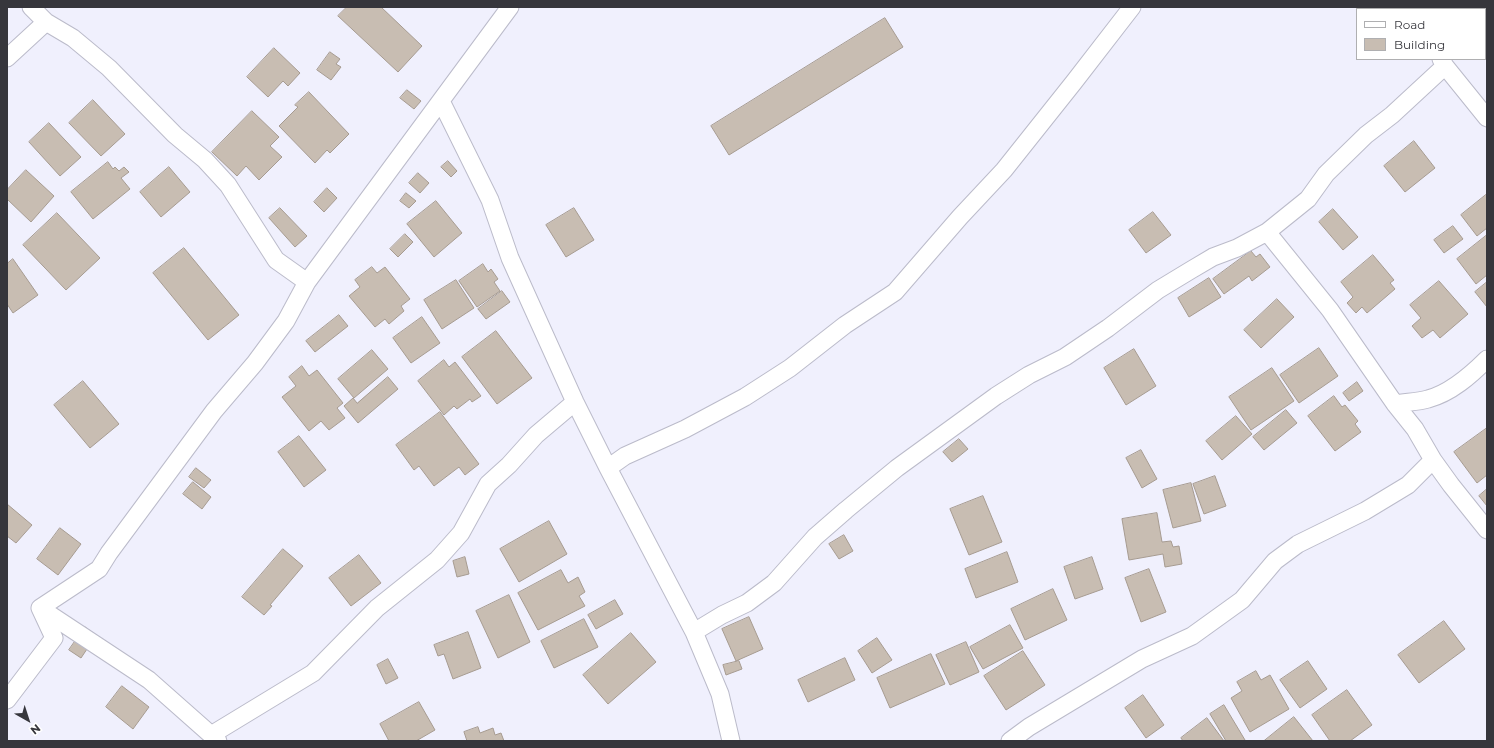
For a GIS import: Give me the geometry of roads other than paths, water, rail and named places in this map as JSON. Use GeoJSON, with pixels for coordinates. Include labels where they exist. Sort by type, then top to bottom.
{"type":"FeatureCollection","features":[{"type":"Feature","properties":{"kind":"street"},"geometry":{"type":"LineString","coordinates":[[31,7],[46,22],[73,38],[109,68],[175,135],[205,160],[228,185],[276,260],[307,282]]}},
{"type":"Feature","properties":{"kind":"street"},"geometry":{"type":"LineString","coordinates":[[40,608],[99,569],[214,411],[255,363],[277,333],[307,282],[510,7]]}},
{"type":"Feature","properties":{"kind":"street"},"geometry":{"type":"LineString","coordinates":[[608,468],[625,456],[685,429],[745,397],[790,368],[845,325],[895,292],[960,217],[1004,170],[1132,7]]}},
{"type":"Feature","properties":{"kind":"street"},"geometry":{"type":"LineString","coordinates":[[7,58],[46,22]]}},
{"type":"Feature","properties":{"kind":"street"},"geometry":{"type":"LineString","coordinates":[[694,632],[722,615],[747,603],[774,583],[815,537],[836,519],[897,468],[980,407],[1029,375],[1065,357],[1108,328],[1158,290],[1213,257],[1237,248],[1266,232],[1308,199],[1326,174],[1366,135],[1392,115],[1443,63],[1487,118]]}},
{"type":"Feature","properties":{"kind":"street"},"geometry":{"type":"LineString","coordinates":[[441,101],[490,200],[510,258],[575,402],[694,632],[720,694],[731,741]]}},
{"type":"Feature","properties":{"kind":"street"},"geometry":{"type":"LineString","coordinates":[[1266,232],[1330,310],[1394,404],[1415,429],[1433,460],[1487,530]]}},
{"type":"Feature","properties":{"kind":"street"},"geometry":{"type":"LineString","coordinates":[[1394,404],[1428,399],[1446,392],[1463,380],[1487,359]]}},
{"type":"Feature","properties":{"kind":"street"},"geometry":{"type":"LineString","coordinates":[[40,608],[149,680],[215,738],[313,673],[377,608],[437,560],[461,533],[488,484],[509,465],[536,435],[575,402]]}},
{"type":"Feature","properties":{"kind":"street"},"geometry":{"type":"LineString","coordinates":[[1010,741],[1030,727],[1142,659],[1192,636],[1242,600],[1275,561],[1298,544],[1364,510],[1408,485],[1433,460]]}},
{"type":"Feature","properties":{"kind":"street"},"geometry":{"type":"LineString","coordinates":[[7,700],[54,638],[40,608]]}}]}
